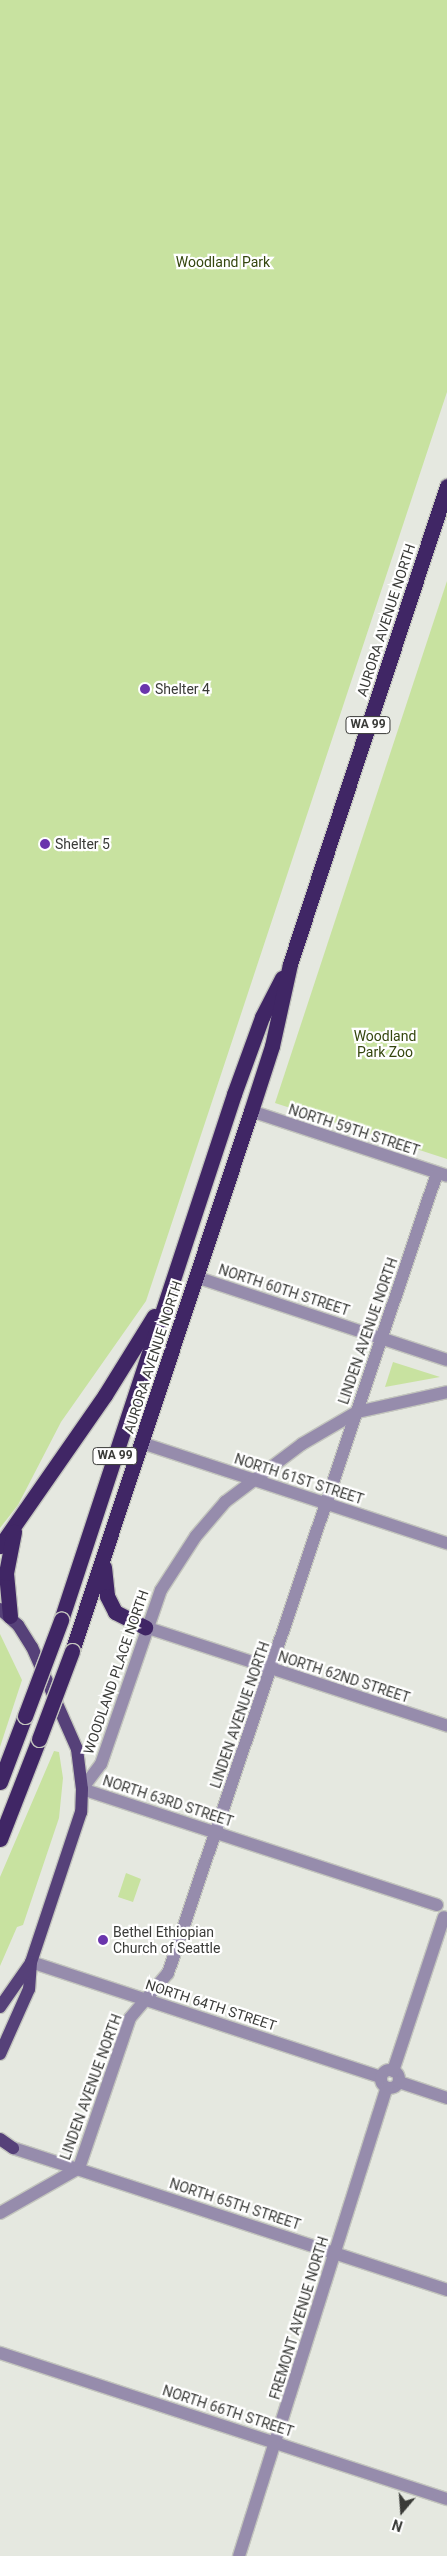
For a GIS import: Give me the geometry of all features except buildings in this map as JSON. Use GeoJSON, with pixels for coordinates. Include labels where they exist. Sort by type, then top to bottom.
{"type":"FeatureCollection","features":[{"type":"Feature","properties":{"kind":"highway","name":"AURORA AVENUE NORTH"},"geometry":{"type":"LineString","coordinates":[[0,1839],[72,1651],[104,1559],[275,1036],[290,964],[447,486]]}},
{"type":"Feature","properties":{"kind":"highway","name":"AURORA AVENUE NORTH"},"geometry":{"type":"LineString","coordinates":[[0,1782],[61,1620],[255,1035],[290,964]]}},
{"type":"Feature","properties":{"kind":"highway"},"geometry":{"type":"LineString","coordinates":[[0,1546],[15,1528],[119,1373],[168,1293]]}},
{"type":"Feature","properties":{"kind":"highway"},"geometry":{"type":"LineString","coordinates":[[5,1612],[6,1574],[15,1528]]}},
{"type":"Feature","properties":{"kind":"highway"},"geometry":{"type":"LineString","coordinates":[[104,1559],[105,1585],[112,1607],[121,1616],[146,1627]]}},
{"type":"Feature","properties":{"kind":"main road","name":"NORTH 63RD STREET"},"geometry":{"type":"LineString","coordinates":[[5,1612],[32,1647],[73,1741],[82,1789]]}},
{"type":"Feature","properties":{"kind":"main road"},"geometry":{"type":"LineString","coordinates":[[1,2053],[29,1989],[31,1962],[80,1812],[82,1789]]}},
{"type":"Feature","properties":{"kind":"main road"},"geometry":{"type":"LineString","coordinates":[[0,2007],[31,1962]]}},
{"type":"Feature","properties":{"kind":"main road"},"geometry":{"type":"LineString","coordinates":[[0,2139],[13,2148]]}},
{"type":"Feature","properties":{"kind":"main road"},"geometry":{"type":"LineString","coordinates":[[0,2143],[13,2148]]}},
{"type":"Feature","properties":{"kind":"street","name":"NORTH 59TH STREET"},"geometry":{"type":"LineString","coordinates":[[251,1112],[442,1175]]}},
{"type":"Feature","properties":{"kind":"street","name":"LINDEN AVENUE NORTH"},"geometry":{"type":"LineString","coordinates":[[0,2213],[79,2168],[130,2018],[147,2000],[168,1972],[382,1338],[442,1175]]}},
{"type":"Feature","properties":{"kind":"street","name":"NORTH 60TH STREET"},"geometry":{"type":"LineString","coordinates":[[196,1277],[447,1360]]}},
{"type":"Feature","properties":{"kind":"street","name":"WOODLAND PLACE NORTH"},"geometry":{"type":"LineString","coordinates":[[82,1789],[101,1764],[146,1627],[161,1590],[196,1536],[225,1502],[252,1479],[302,1444],[357,1412],[447,1392]]}},
{"type":"Feature","properties":{"kind":"street","name":"NORTH 61ST STREET"},"geometry":{"type":"LineString","coordinates":[[142,1443],[447,1543]]}},
{"type":"Feature","properties":{"kind":"street","name":"NORTH 62ND STREET"},"geometry":{"type":"LineString","coordinates":[[146,1627],[447,1726]]}},
{"type":"Feature","properties":{"kind":"street","name":"NORTH 63RD STREET"},"geometry":{"type":"LineString","coordinates":[[82,1789],[216,1833],[442,1901]]}},
{"type":"Feature","properties":{"kind":"street"},"geometry":{"type":"LineString","coordinates":[[393,2070],[445,1917],[438,1913],[442,1901]]}},
{"type":"Feature","properties":{"kind":"street","name":"NORTH 64TH STREET"},"geometry":{"type":"LineString","coordinates":[[31,1962],[384,2082]]}},
{"type":"Feature","properties":{"kind":"street"},"geometry":{"type":"LineString","coordinates":[[393,2070],[398,2075],[399,2082],[394,2088],[384,2082],[385,2071],[393,2070]]}},
{"type":"Feature","properties":{"kind":"street","name":"FREMONT AVENUE NORTH"},"geometry":{"type":"LineString","coordinates":[[239,2556],[335,2253],[384,2082]]}},
{"type":"Feature","properties":{"kind":"street"},"geometry":{"type":"LineString","coordinates":[[399,2082],[447,2098]]}},
{"type":"Feature","properties":{"kind":"street","name":"NORTH 65TH STREET"},"geometry":{"type":"LineString","coordinates":[[13,2148],[79,2168],[447,2290]]}},
{"type":"Feature","properties":{"kind":"street","name":"NORTH 66TH STREET"},"geometry":{"type":"LineString","coordinates":[[0,2352],[447,2499]]}},
{"type":"Feature","properties":{"kind":"green space","name":"Woodland Park"},"geometry":{"type":"Polygon","coordinates":[[[0,0],[447,0],[447,392],[146,1301],[61,1422],[18,1505],[0,1528],[0,0]]]}},
{"type":"Feature","properties":{"kind":"green space","name":"Woodland Park Zoo"},"geometry":{"type":"Polygon","coordinates":[[[447,581],[447,1159],[275,1103],[447,581]]]}},
{"type":"Feature","properties":{"kind":"green space"},"geometry":{"type":"Polygon","coordinates":[[[393,1362],[440,1377],[385,1387],[393,1362]]]}},
{"type":"Feature","properties":{"kind":"green space"},"geometry":{"type":"Polygon","coordinates":[[[0,1634],[22,1680],[0,1747],[0,1634]]]}},
{"type":"Feature","properties":{"kind":"green space"},"geometry":{"type":"Polygon","coordinates":[[[54,1751],[59,1752],[63,1778],[59,1818],[23,1925],[17,1927],[0,1966],[0,1877],[54,1751]]]}},
{"type":"Feature","properties":{"kind":"green space"},"geometry":{"type":"Polygon","coordinates":[[[126,1873],[141,1879],[133,1902],[118,1897],[126,1873]]]}},
{"type":"Feature","properties":{"kind":"place","name":"Shelter 4"},"geometry":{"type":"Point","coordinates":[145,689]}},
{"type":"Feature","properties":{"kind":"place","name":"Shelter 5"},"geometry":{"type":"Point","coordinates":[45,844]}},
{"type":"Feature","properties":{"kind":"place","name":"Bethel Ethiopian Church of Seattle"},"geometry":{"type":"Point","coordinates":[103,1940]}}]}
